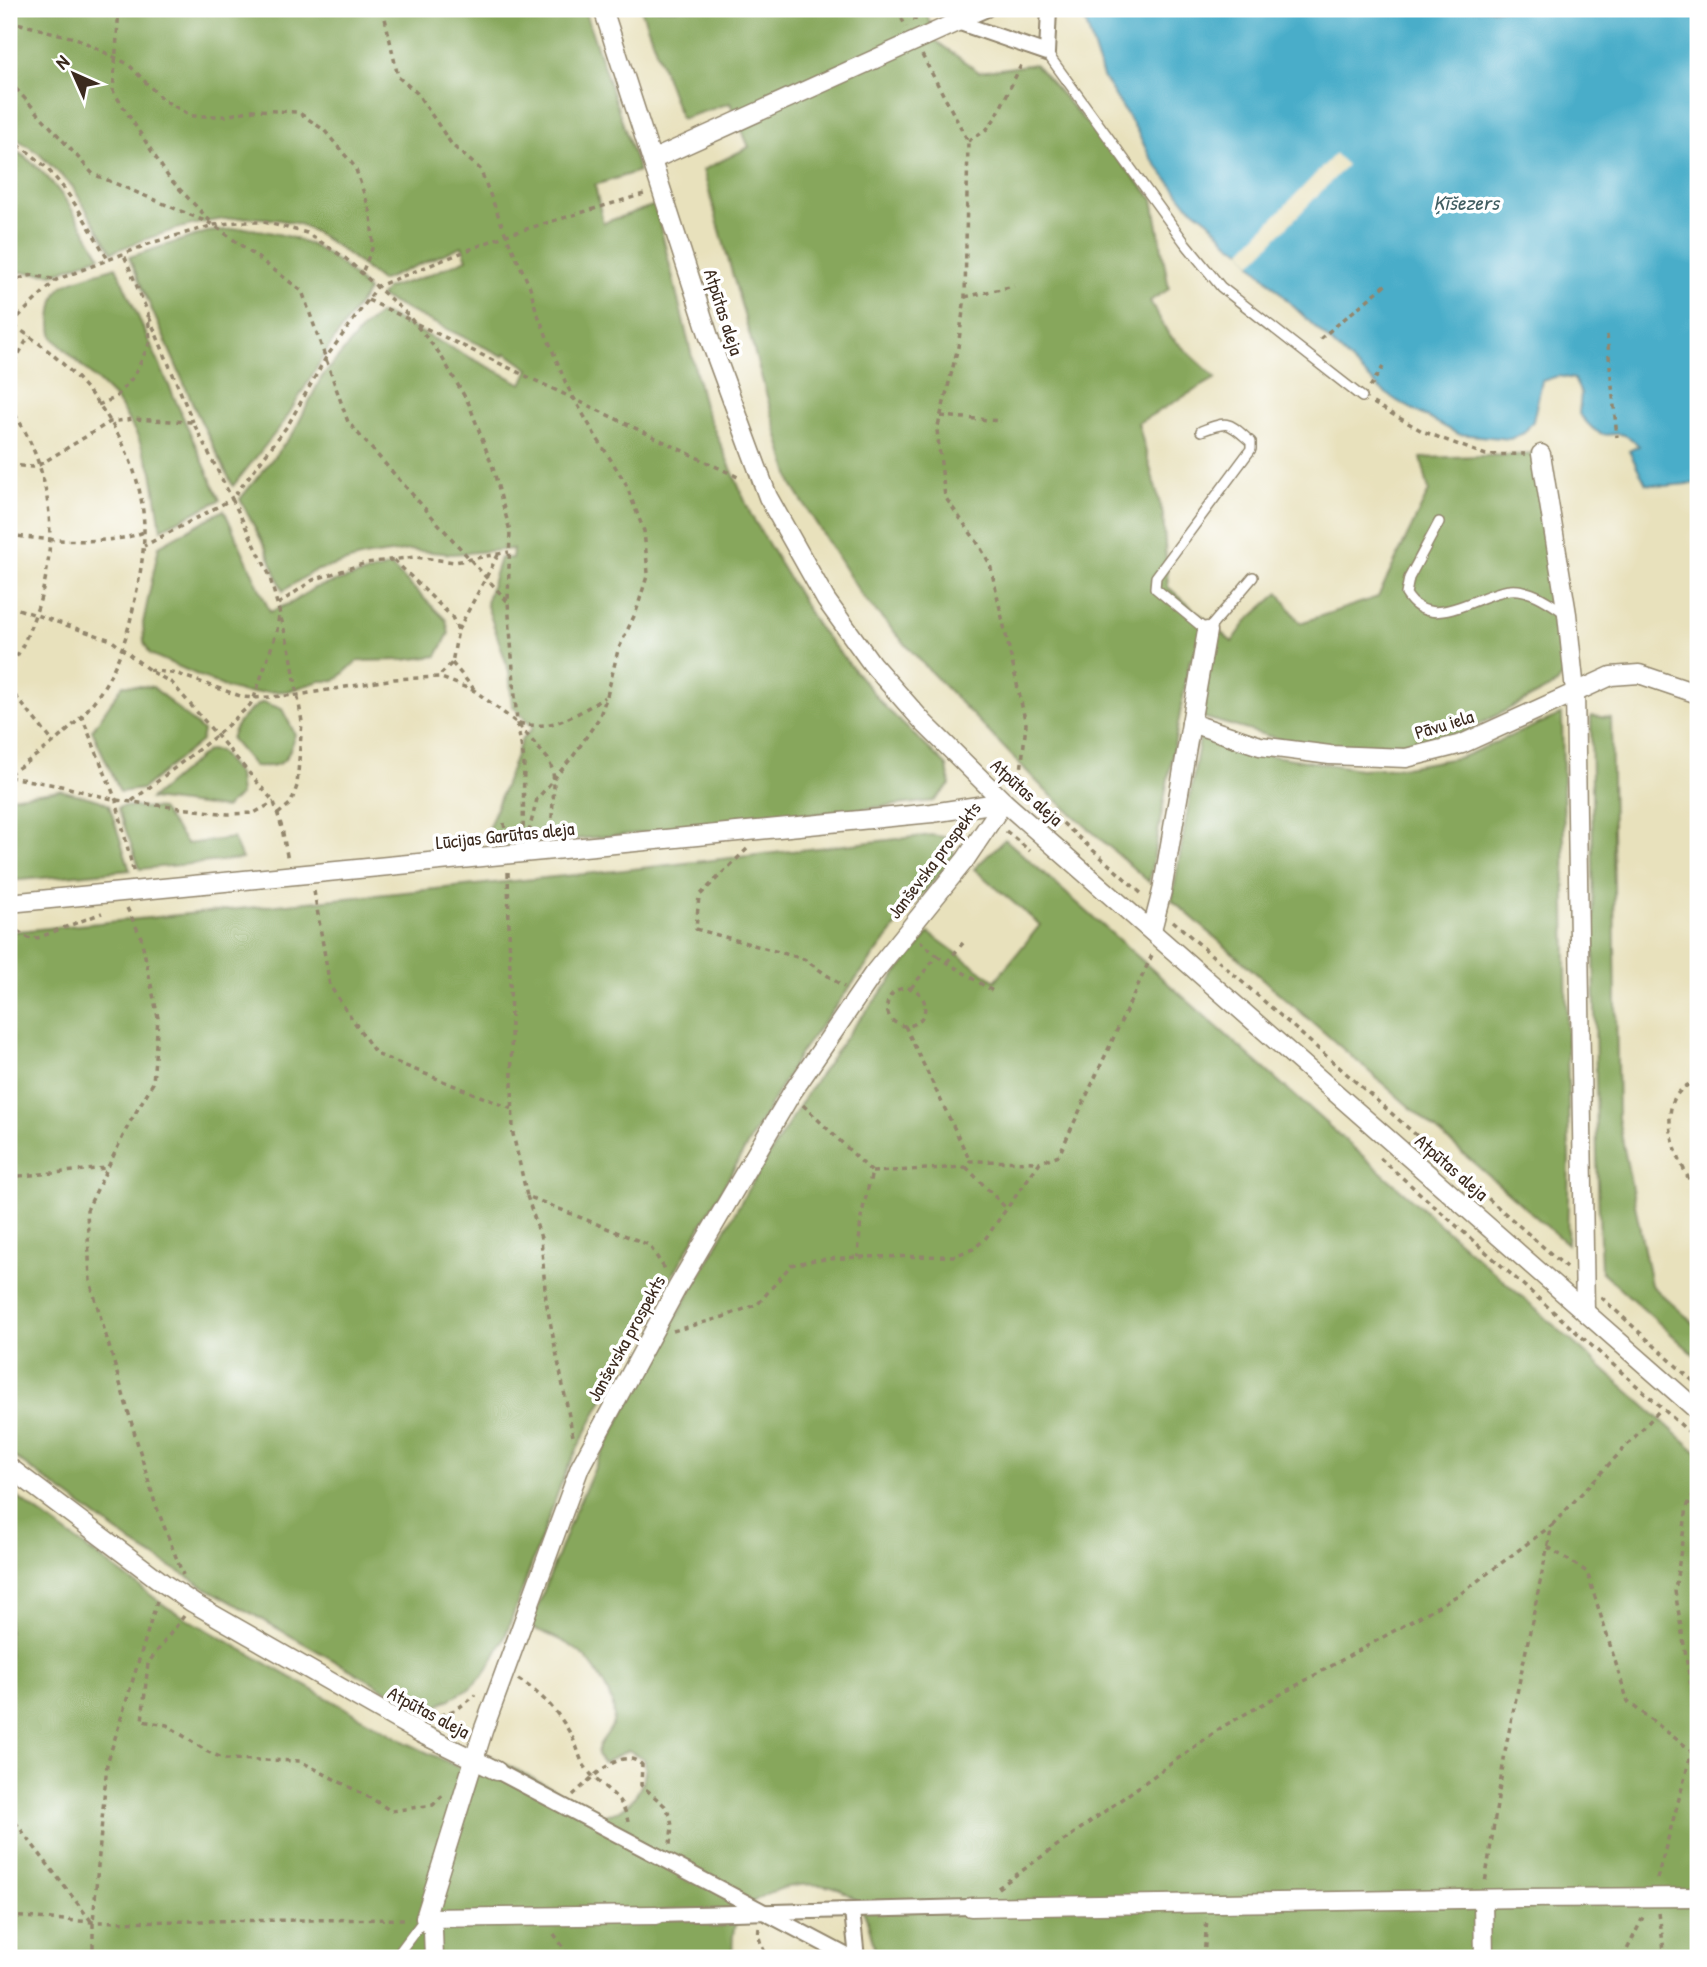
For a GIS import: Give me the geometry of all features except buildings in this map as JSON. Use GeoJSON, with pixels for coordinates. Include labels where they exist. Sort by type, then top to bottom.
{"type":"FeatureCollection","features":[{"type":"Feature","properties":{"kind":"street","name":"Atpūtas aleja"},"geometry":{"type":"LineString","coordinates":[[603,9],[711,343],[766,490],[826,600],[872,664],[924,723],[1004,802],[1698,1411]]}},
{"type":"Feature","properties":{"kind":"street"},"geometry":{"type":"LineString","coordinates":[[652,160],[987,9]]}},
{"type":"Feature","properties":{"kind":"street"},"geometry":{"type":"LineString","coordinates":[[957,22],[1047,53],[1049,9]]}},
{"type":"Feature","properties":{"kind":"street"},"geometry":{"type":"LineString","coordinates":[[1541,454],[1567,614],[1575,691],[1585,1312]]}},
{"type":"Feature","properties":{"kind":"street"},"geometry":{"type":"LineString","coordinates":[[1156,934],[1158,908],[1207,631]]}},
{"type":"Feature","properties":{"kind":"street","name":"Pāvu iela"},"geometry":{"type":"LineString","coordinates":[[1191,723],[1260,746],[1330,755],[1406,758],[1462,744],[1611,676],[1639,674],[1698,694]]}},
{"type":"Feature","properties":{"kind":"street","name":"Janševska prospekts"},"geometry":{"type":"LineString","coordinates":[[425,1918],[501,1680],[580,1467],[677,1288],[791,1094],[857,996],[965,860],[1004,802]]}},
{"type":"Feature","properties":{"kind":"street","name":"Lūcijas Garūtas aleja"},"geometry":{"type":"LineString","coordinates":[[9,903],[130,897],[289,877],[932,813],[1004,802]]}},
{"type":"Feature","properties":{"kind":"street","name":"Atpūtas aleja"},"geometry":{"type":"LineString","coordinates":[[9,1467],[193,1603],[420,1733],[851,1958]]}},
{"type":"Feature","properties":{"kind":"street"},"geometry":{"type":"LineString","coordinates":[[425,1918],[852,1912],[1208,1902],[1698,1897]]}},
{"type":"Feature","properties":{"kind":"street"},"geometry":{"type":"LineString","coordinates":[[1482,1899],[1484,1958]]}},
{"type":"Feature","properties":{"kind":"street"},"geometry":{"type":"LineString","coordinates":[[852,1912],[857,1958]]}},
{"type":"Feature","properties":{"kind":"street"},"geometry":{"type":"LineString","coordinates":[[425,1918],[433,1930],[434,1958]]}},
{"type":"Feature","properties":{"kind":"lane"},"geometry":{"type":"LineString","coordinates":[[1047,53],[1185,243],[1222,287],[1362,397]]}},
{"type":"Feature","properties":{"kind":"lane"},"geometry":{"type":"LineString","coordinates":[[1200,430],[1224,423],[1231,425],[1251,442],[1251,449],[1156,576],[1155,588],[1207,631],[1253,578]]}},
{"type":"Feature","properties":{"kind":"lane"},"geometry":{"type":"LineString","coordinates":[[1439,522],[1409,578],[1406,594],[1412,604],[1430,611],[1453,610],[1510,590],[1540,597],[1567,614]]}},
{"type":"Feature","properties":{"kind":"lane"},"geometry":{"type":"LineString","coordinates":[[396,1958],[425,1918]]}},
{"type":"Feature","properties":{"kind":"path"},"geometry":{"type":"LineString","coordinates":[[119,9],[113,91],[132,124],[169,177],[214,225],[302,291],[348,422],[508,602]]}},
{"type":"Feature","properties":{"kind":"path"},"geometry":{"type":"LineString","coordinates":[[383,9],[398,77],[416,93],[452,145],[480,169],[575,399],[625,482],[644,531],[648,573],[636,612],[618,650],[599,718],[575,755],[537,799],[515,855]]}},
{"type":"Feature","properties":{"kind":"path"},"geometry":{"type":"LineString","coordinates":[[9,20],[78,39],[128,64],[162,99],[192,116],[226,116],[253,110],[298,113],[324,130],[355,167],[371,214],[373,246],[362,273]]}},
{"type":"Feature","properties":{"kind":"path"},"geometry":{"type":"LineString","coordinates":[[914,41],[968,141],[965,298],[958,347],[937,430],[945,497],[990,564],[1026,724],[1018,783],[1004,802]]}},
{"type":"Feature","properties":{"kind":"path"},"geometry":{"type":"LineString","coordinates":[[968,141],[987,129],[996,117],[1024,58]]}},
{"type":"Feature","properties":{"kind":"path"},"geometry":{"type":"LineString","coordinates":[[9,81],[93,174],[214,225]]}},
{"type":"Feature","properties":{"kind":"path"},"geometry":{"type":"LineString","coordinates":[[9,140],[44,166],[64,186],[109,261]]}},
{"type":"Feature","properties":{"kind":"path"},"geometry":{"type":"LineString","coordinates":[[144,546],[232,499],[288,425],[326,359],[378,286],[506,235],[662,188]]}},
{"type":"Feature","properties":{"kind":"path"},"geometry":{"type":"LineString","coordinates":[[82,717],[76,722],[95,700],[123,649],[142,567],[142,506],[132,465],[98,405],[72,373],[29,336],[10,324],[56,280],[154,242],[214,225],[264,222],[307,233],[345,258],[378,286],[440,354],[469,404],[493,468],[510,531],[508,602],[517,723],[524,760],[515,855],[513,1135],[527,1196],[541,1238],[545,1301],[580,1467]]}},
{"type":"Feature","properties":{"kind":"path"},"geometry":{"type":"LineString","coordinates":[[123,255],[193,422],[270,574],[291,655],[302,722],[298,786],[291,803],[278,814]]}},
{"type":"Feature","properties":{"kind":"path"},"geometry":{"type":"LineString","coordinates":[[9,281],[33,275],[56,280]]}},
{"type":"Feature","properties":{"kind":"path"},"geometry":{"type":"LineString","coordinates":[[1320,339],[1390,282]]}},
{"type":"Feature","properties":{"kind":"path"},"geometry":{"type":"LineString","coordinates":[[965,298],[1014,286]]}},
{"type":"Feature","properties":{"kind":"path"},"geometry":{"type":"LineString","coordinates":[[368,300],[766,490]]}},
{"type":"Feature","properties":{"kind":"path"},"geometry":{"type":"LineString","coordinates":[[98,405],[115,398],[134,376],[150,342],[148,313]]}},
{"type":"Feature","properties":{"kind":"path"},"geometry":{"type":"LineString","coordinates":[[1607,335],[1617,437]]}},
{"type":"Feature","properties":{"kind":"path"},"geometry":{"type":"LineString","coordinates":[[9,371],[29,336]]}},
{"type":"Feature","properties":{"kind":"path"},"geometry":{"type":"LineString","coordinates":[[1370,387],[1383,368]]}},
{"type":"Feature","properties":{"kind":"path"},"geometry":{"type":"LineString","coordinates":[[1362,397],[1422,431],[1486,455],[1541,454]]}},
{"type":"Feature","properties":{"kind":"path"},"geometry":{"type":"LineString","coordinates":[[9,406],[18,418],[40,465],[47,496],[51,540],[45,586],[36,614],[27,638],[9,668]]}},
{"type":"Feature","properties":{"kind":"path"},"geometry":{"type":"LineString","coordinates":[[941,416],[1001,421]]}},
{"type":"Feature","properties":{"kind":"path"},"geometry":{"type":"LineString","coordinates":[[9,465],[40,465],[110,422],[134,419],[193,422]]}},
{"type":"Feature","properties":{"kind":"path"},"geometry":{"type":"LineString","coordinates":[[9,535],[51,540],[131,538],[144,532]]}},
{"type":"Feature","properties":{"kind":"path"},"geometry":{"type":"LineString","coordinates":[[278,604],[313,580],[366,564],[415,557],[455,562],[509,552]]}},
{"type":"Feature","properties":{"kind":"path"},"geometry":{"type":"LineString","coordinates":[[439,677],[452,663],[458,630],[498,554]]}},
{"type":"Feature","properties":{"kind":"path"},"geometry":{"type":"LineString","coordinates":[[394,560],[452,617],[458,630]]}},
{"type":"Feature","properties":{"kind":"path"},"geometry":{"type":"LineString","coordinates":[[9,606],[111,640],[149,670],[172,683],[274,802],[289,877]]}},
{"type":"Feature","properties":{"kind":"path"},"geometry":{"type":"LineString","coordinates":[[131,802],[217,735],[250,705],[277,631],[280,612]]}},
{"type":"Feature","properties":{"kind":"path"},"geometry":{"type":"LineString","coordinates":[[452,663],[475,691],[517,723],[548,759],[554,779],[551,821],[554,851]]}},
{"type":"Feature","properties":{"kind":"path"},"geometry":{"type":"LineString","coordinates":[[149,670],[178,674],[243,697],[254,698],[298,695],[394,679],[439,677],[475,691]]}},
{"type":"Feature","properties":{"kind":"path"},"geometry":{"type":"LineString","coordinates":[[9,688],[54,743]]}},
{"type":"Feature","properties":{"kind":"path"},"geometry":{"type":"LineString","coordinates":[[517,723],[534,727],[563,721],[607,696]]}},
{"type":"Feature","properties":{"kind":"path"},"geometry":{"type":"LineString","coordinates":[[9,776],[54,743],[82,717]]}},
{"type":"Feature","properties":{"kind":"path"},"geometry":{"type":"LineString","coordinates":[[82,717],[116,800],[134,870],[130,897],[158,1018],[153,1083],[87,1210],[90,1281],[155,1503],[193,1603],[148,1663],[142,1721],[167,1725],[208,1752],[225,1759],[300,1760],[391,1811],[433,1805],[450,1787]]}},
{"type":"Feature","properties":{"kind":"path"},"geometry":{"type":"LineString","coordinates":[[9,776],[96,793],[116,800],[228,814],[254,813],[274,802]]}},
{"type":"Feature","properties":{"kind":"path"},"geometry":{"type":"LineString","coordinates":[[1018,783],[1698,1385]]}},
{"type":"Feature","properties":{"kind":"path"},"geometry":{"type":"LineString","coordinates":[[988,826],[1005,830],[1037,857]]}},
{"type":"Feature","properties":{"kind":"path"},"geometry":{"type":"LineString","coordinates":[[740,844],[754,842],[699,896],[696,929],[804,959],[857,996]]}},
{"type":"Feature","properties":{"kind":"path"},"geometry":{"type":"LineString","coordinates":[[313,886],[330,986],[376,1054],[512,1109]]}},
{"type":"Feature","properties":{"kind":"path"},"geometry":{"type":"LineString","coordinates":[[9,926],[32,940],[102,913]]}},
{"type":"Feature","properties":{"kind":"path"},"geometry":{"type":"LineString","coordinates":[[907,931],[937,956],[996,993]]}},
{"type":"Feature","properties":{"kind":"path"},"geometry":{"type":"LineString","coordinates":[[970,1161],[1041,1162],[1059,1155],[1151,956],[1156,934]]}},
{"type":"Feature","properties":{"kind":"path"},"geometry":{"type":"LineString","coordinates":[[947,962],[963,943]]}},
{"type":"Feature","properties":{"kind":"path"},"geometry":{"type":"LineString","coordinates":[[911,988],[937,956]]}},
{"type":"Feature","properties":{"kind":"path"},"geometry":{"type":"LineString","coordinates":[[1151,956],[1161,965]]}},
{"type":"Feature","properties":{"kind":"path"},"geometry":{"type":"LineString","coordinates":[[911,988],[924,1000],[925,1013],[917,1023],[905,1026],[897,1024],[891,1018],[888,1004],[893,993],[911,988]]}},
{"type":"Feature","properties":{"kind":"path"},"geometry":{"type":"LineString","coordinates":[[905,1026],[970,1161]]}},
{"type":"Feature","properties":{"kind":"path"},"geometry":{"type":"LineString","coordinates":[[1698,1081],[1678,1091],[1671,1104],[1671,1129],[1675,1152],[1684,1174],[1698,1193]]}},
{"type":"Feature","properties":{"kind":"path"},"geometry":{"type":"LineString","coordinates":[[791,1094],[872,1172],[966,1167],[1007,1209]]}},
{"type":"Feature","properties":{"kind":"path"},"geometry":{"type":"LineString","coordinates":[[1371,1150],[1698,1440]]}},
{"type":"Feature","properties":{"kind":"path"},"geometry":{"type":"LineString","coordinates":[[966,1167],[970,1161]]}},
{"type":"Feature","properties":{"kind":"path"},"geometry":{"type":"LineString","coordinates":[[650,1336],[723,1317],[758,1304],[791,1265],[815,1260],[858,1257],[954,1256],[973,1249],[985,1239],[1041,1162]]}},
{"type":"Feature","properties":{"kind":"path"},"geometry":{"type":"LineString","coordinates":[[9,1177],[107,1168]]}},
{"type":"Feature","properties":{"kind":"path"},"geometry":{"type":"LineString","coordinates":[[858,1257],[861,1217],[872,1172]]}},
{"type":"Feature","properties":{"kind":"path"},"geometry":{"type":"LineString","coordinates":[[527,1196],[649,1245],[677,1288]]}},
{"type":"Feature","properties":{"kind":"path"},"geometry":{"type":"LineString","coordinates":[[971,1907],[1222,1727],[1460,1594],[1552,1525],[1676,1393]]}},
{"type":"Feature","properties":{"kind":"path"},"geometry":{"type":"LineString","coordinates":[[1623,1958],[1655,1898],[1698,1729],[1675,1591],[1686,1507],[1698,1484]]}},
{"type":"Feature","properties":{"kind":"path"},"geometry":{"type":"LineString","coordinates":[[1482,1899],[1506,1746],[1552,1525]]}},
{"type":"Feature","properties":{"kind":"path"},"geometry":{"type":"LineString","coordinates":[[1548,1547],[1587,1572],[1628,1702],[1692,1751]]}},
{"type":"Feature","properties":{"kind":"path"},"geometry":{"type":"LineString","coordinates":[[93,1958],[93,1922],[107,1764],[163,1583]]}},
{"type":"Feature","properties":{"kind":"path"},"geometry":{"type":"LineString","coordinates":[[420,1733],[425,1721],[450,1712],[501,1680],[539,1693],[556,1711],[584,1766],[616,1795],[624,1806],[628,1819],[628,1840]]}},
{"type":"Feature","properties":{"kind":"path"},"geometry":{"type":"LineString","coordinates":[[561,1806],[594,1777],[622,1758],[631,1757],[640,1762],[643,1769],[640,1781],[643,1788],[662,1802],[670,1815],[672,1832],[667,1861]]}},
{"type":"Feature","properties":{"kind":"path"},"geometry":{"type":"LineString","coordinates":[[9,1814],[93,1922]]}},
{"type":"Feature","properties":{"kind":"path"},"geometry":{"type":"LineString","coordinates":[[1655,1898],[1665,1958]]}},
{"type":"Feature","properties":{"kind":"path"},"geometry":{"type":"LineString","coordinates":[[1205,1958],[1208,1902]]}},
{"type":"Feature","properties":{"kind":"path"},"geometry":{"type":"LineString","coordinates":[[766,1913],[758,1935],[768,1958]]}},
{"type":"Feature","properties":{"kind":"path"},"geometry":{"type":"LineString","coordinates":[[9,1916],[93,1922],[381,1921],[425,1918]]}},
{"type":"Feature","properties":{"kind":"path"},"geometry":{"type":"LineString","coordinates":[[542,1917],[571,1958]]}},
{"type":"Feature","properties":{"kind":"green space"},"geometry":{"type":"Polygon","coordinates":[[[9,9],[584,9],[639,171],[595,185],[603,223],[655,205],[704,406],[751,515],[818,627],[885,707],[947,766],[950,785],[934,801],[622,835],[500,846],[486,835],[522,739],[533,728],[512,705],[509,671],[486,603],[500,558],[512,558],[513,549],[452,554],[410,550],[363,557],[312,572],[283,591],[266,549],[240,499],[294,432],[321,378],[362,329],[379,314],[389,316],[522,384],[529,369],[506,353],[503,356],[380,297],[387,288],[421,278],[467,259],[462,246],[381,281],[323,237],[296,223],[280,220],[237,218],[194,224],[112,252],[72,186],[38,153],[9,134],[9,9]]]}},
{"type":"Feature","properties":{"kind":"green space"},"geometry":{"type":"Polygon","coordinates":[[[641,9],[932,9],[926,11],[936,41],[979,72],[1035,64],[1153,199],[1169,289],[1150,301],[1169,335],[1216,378],[1138,423],[1163,515],[1168,587],[1232,642],[1248,620],[1279,593],[1300,623],[1378,597],[1429,491],[1421,458],[1541,454],[1567,669],[1557,684],[1455,737],[1399,746],[1344,747],[1289,742],[1202,717],[1210,663],[1190,659],[1149,882],[1045,790],[926,667],[862,596],[792,485],[703,170],[749,147],[730,103],[681,119],[641,9]]]}},
{"type":"Feature","properties":{"kind":"green space"},"geometry":{"type":"Polygon","coordinates":[[[9,147],[38,168],[62,195],[100,256],[54,274],[22,272],[9,275],[9,147]]]}},
{"type":"Feature","properties":{"kind":"green space"},"geometry":{"type":"Polygon","coordinates":[[[245,228],[283,235],[313,246],[340,264],[368,291],[328,349],[284,422],[233,486],[196,411],[129,257],[207,232],[245,228]]]}},
{"type":"Feature","properties":{"kind":"green space"},"geometry":{"type":"Polygon","coordinates":[[[116,267],[220,500],[161,529],[152,471],[136,433],[115,398],[53,338],[52,333],[52,310],[59,290],[73,281],[116,267]]]}},
{"type":"Feature","properties":{"kind":"green space"},"geometry":{"type":"Polygon","coordinates":[[[224,510],[270,612],[293,602],[314,588],[391,566],[446,620],[449,633],[437,656],[357,661],[335,681],[320,681],[288,691],[244,693],[150,654],[144,642],[143,623],[159,546],[224,510]]]}},
{"type":"Feature","properties":{"kind":"green space"},"geometry":{"type":"Polygon","coordinates":[[[123,685],[153,687],[203,731],[201,741],[142,789],[120,792],[92,730],[123,685]]]}},
{"type":"Feature","properties":{"kind":"green space"},"geometry":{"type":"Polygon","coordinates":[[[263,702],[282,709],[295,734],[283,761],[272,766],[254,766],[231,739],[243,718],[263,702]]]}},
{"type":"Feature","properties":{"kind":"green space"},"geometry":{"type":"Polygon","coordinates":[[[1562,714],[1569,1157],[1567,1244],[1172,900],[1200,738],[1253,753],[1360,769],[1405,767],[1462,757],[1562,714]]]}},
{"type":"Feature","properties":{"kind":"green space"},"geometry":{"type":"Polygon","coordinates":[[[1591,716],[1611,718],[1618,1118],[1651,1285],[1698,1327],[1698,1358],[1601,1271],[1591,716]]]}},
{"type":"Feature","properties":{"kind":"green space"},"geometry":{"type":"Polygon","coordinates":[[[208,750],[219,751],[238,775],[240,795],[225,808],[150,799],[208,750]]]}},
{"type":"Feature","properties":{"kind":"green space"},"geometry":{"type":"Polygon","coordinates":[[[60,790],[109,805],[130,870],[9,881],[9,797],[60,790]]]}},
{"type":"Feature","properties":{"kind":"green space"},"geometry":{"type":"Polygon","coordinates":[[[123,806],[161,809],[187,844],[233,838],[242,859],[140,869],[118,808],[123,806]]]}},
{"type":"Feature","properties":{"kind":"green space"},"geometry":{"type":"Polygon","coordinates":[[[932,835],[948,838],[955,856],[911,907],[800,1053],[614,1378],[565,1473],[505,1637],[485,1674],[469,1689],[434,1708],[425,1708],[404,1700],[138,1547],[9,1453],[9,932],[624,870],[932,835]]]}},
{"type":"Feature","properties":{"kind":"green space"},"geometry":{"type":"Polygon","coordinates":[[[1005,839],[1698,1453],[1698,1958],[877,1958],[868,1922],[858,1903],[846,1893],[831,1887],[814,1885],[779,1889],[749,1905],[739,1916],[735,1926],[733,1958],[9,1958],[9,1491],[167,1607],[407,1743],[477,1776],[484,1757],[488,1755],[601,1814],[619,1810],[634,1797],[644,1778],[644,1759],[628,1750],[606,1762],[597,1755],[599,1746],[611,1727],[614,1713],[602,1681],[581,1653],[530,1627],[572,1518],[635,1391],[746,1193],[808,1092],[848,1034],[929,933],[995,981],[1040,925],[974,869],[1005,839]]]}},
{"type":"Feature","properties":{"kind":"water","name":"Ķīšezers"},"geometry":{"type":"Polygon","coordinates":[[[1088,9],[1698,9],[1698,483],[1665,486],[1646,484],[1629,451],[1639,446],[1625,436],[1602,434],[1589,425],[1579,414],[1581,393],[1574,379],[1558,376],[1542,381],[1533,421],[1524,433],[1510,439],[1458,434],[1380,389],[1291,304],[1252,264],[1243,250],[1232,246],[1209,221],[1187,204],[1150,157],[1136,129],[1103,77],[1086,23],[1088,9]]]}},
{"type":"Feature","properties":{"kind":"pier"},"geometry":{"type":"Polygon","coordinates":[[[1335,154],[1347,165],[1251,264],[1242,250],[1335,154]]]}}]}
